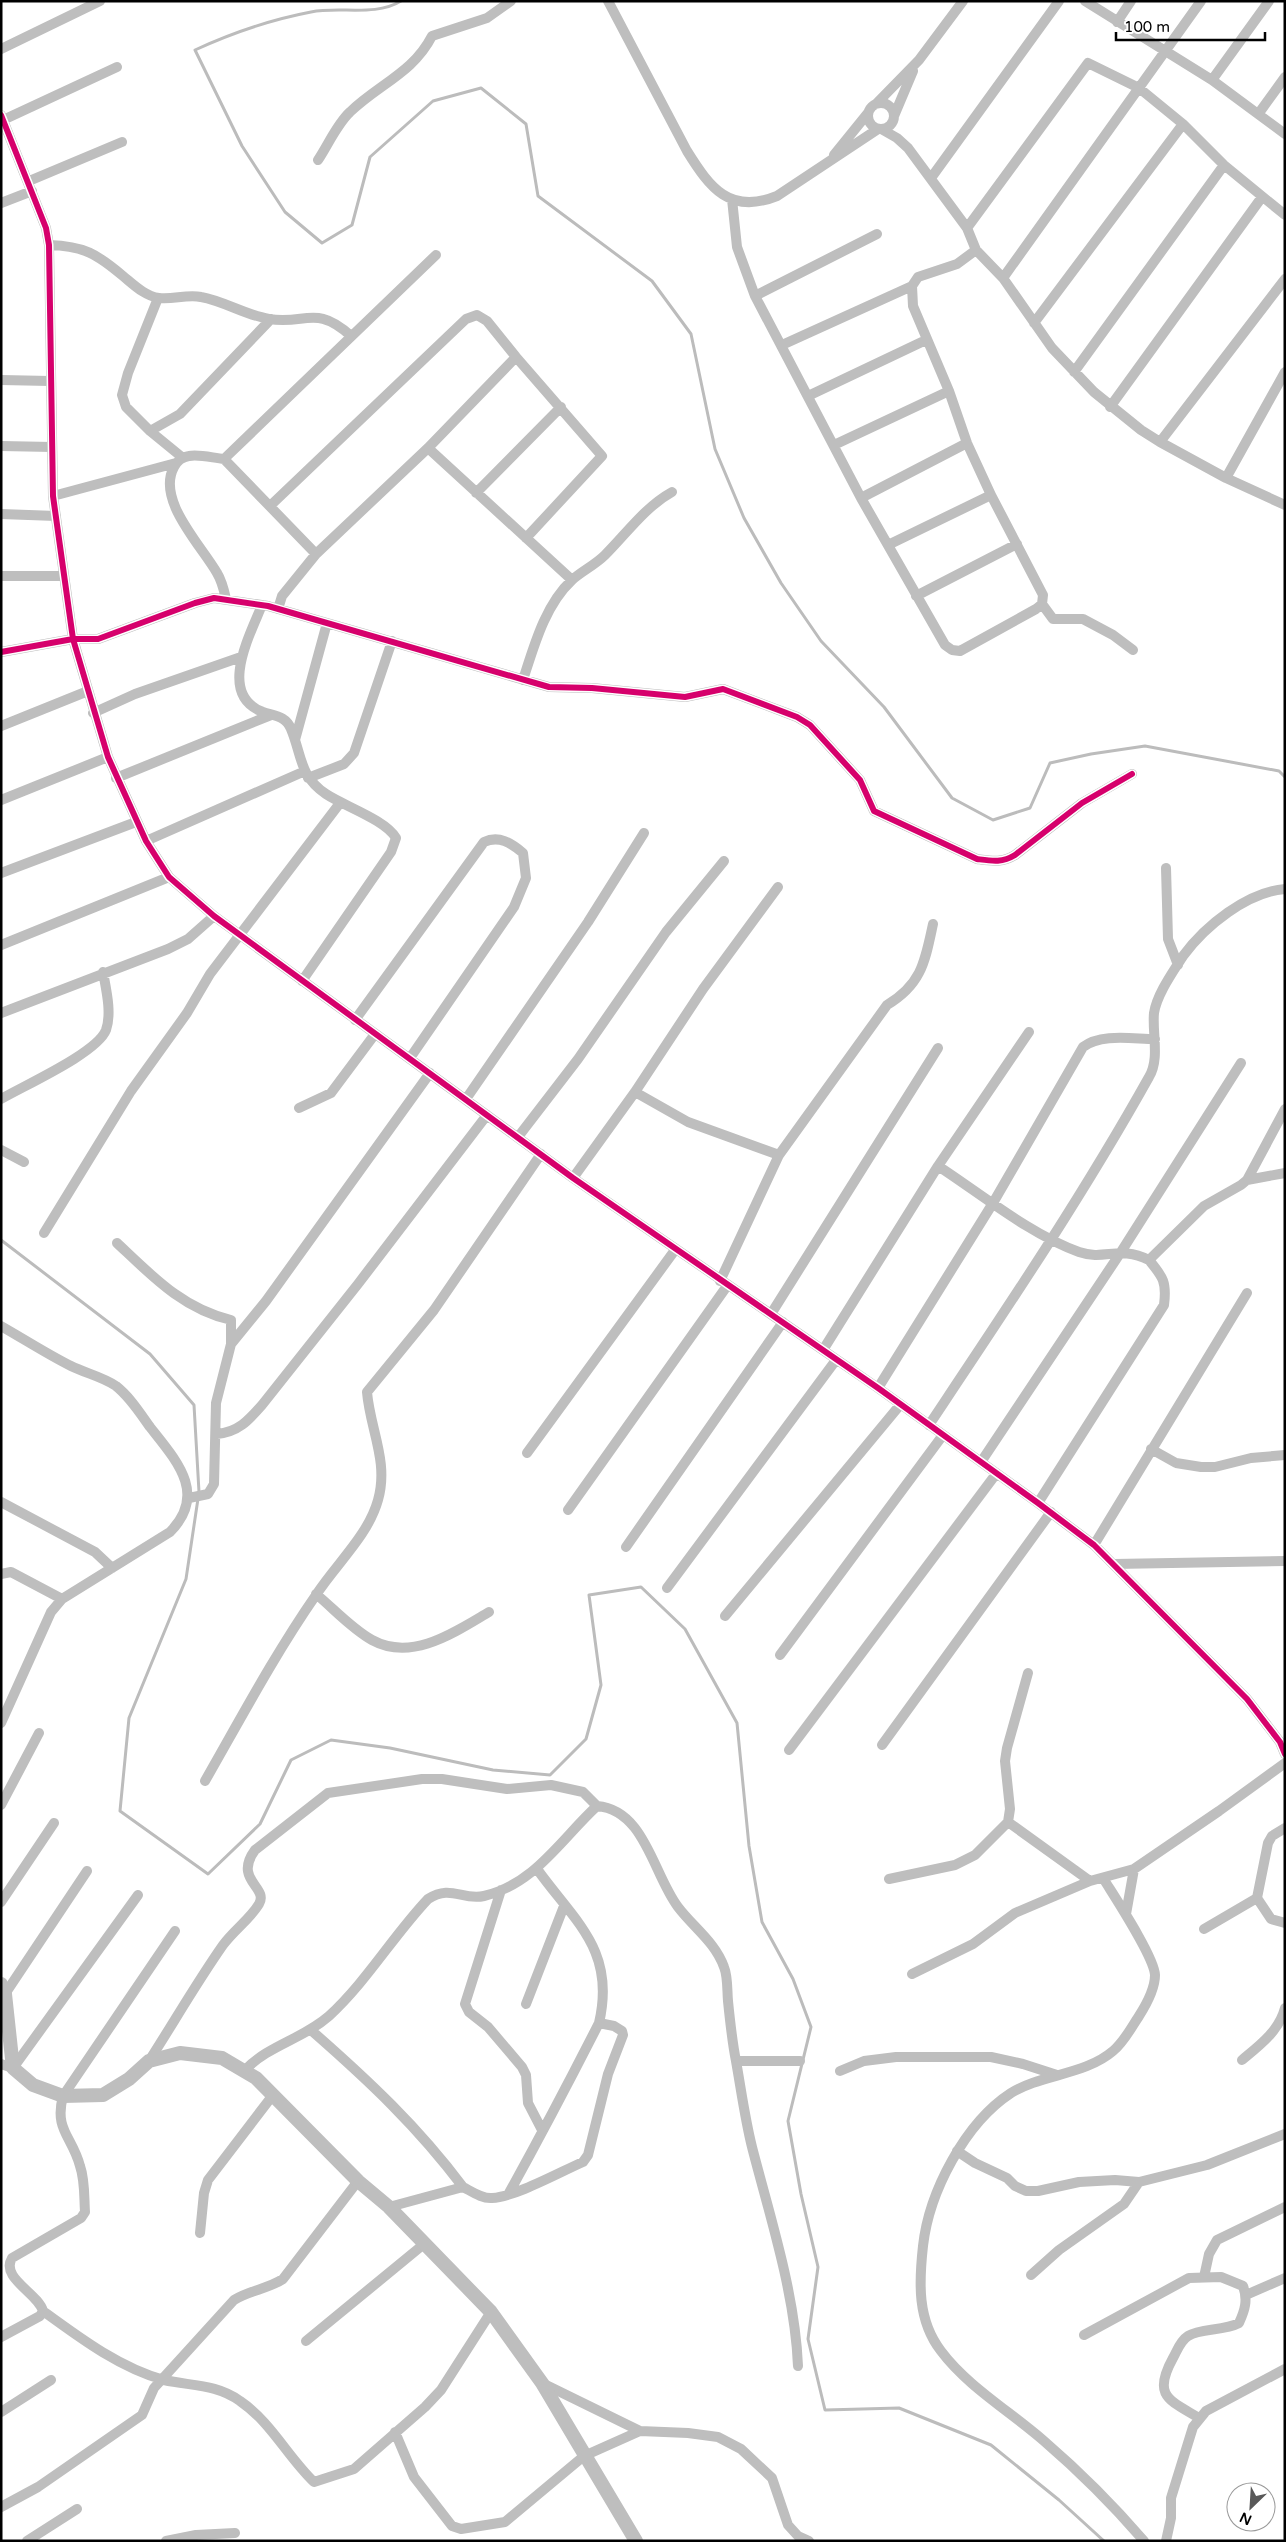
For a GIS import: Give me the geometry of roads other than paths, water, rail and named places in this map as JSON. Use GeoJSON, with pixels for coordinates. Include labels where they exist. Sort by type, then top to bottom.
{"type":"FeatureCollection","features":[{"type":"Feature","properties":{"kind":"street"},"geometry":{"type":"LineString","coordinates":[[1,49],[100,1]]}},
{"type":"Feature","properties":{"kind":"street"},"geometry":{"type":"LineString","coordinates":[[318,160],[350,112],[412,64],[422,54],[432,36],[487,18],[511,1]]}},
{"type":"Feature","properties":{"kind":"street"},"geometry":{"type":"LineString","coordinates":[[608,1],[687,151],[712,187],[732,199],[748,203],[764,201],[777,196],[880,129],[888,128],[919,60]]}},
{"type":"Feature","properties":{"kind":"street"},"geometry":{"type":"LineString","coordinates":[[827,163],[876,104],[919,60],[963,1]]}},
{"type":"Feature","properties":{"kind":"street"},"geometry":{"type":"LineString","coordinates":[[932,178],[1060,1]]}},
{"type":"Feature","properties":{"kind":"street"},"geometry":{"type":"LineString","coordinates":[[1085,1],[1212,80],[1285,134]]}},
{"type":"Feature","properties":{"kind":"street"},"geometry":{"type":"LineString","coordinates":[[1117,22],[1131,1]]}},
{"type":"Feature","properties":{"kind":"street"},"geometry":{"type":"LineString","coordinates":[[1003,278],[1201,1]]}},
{"type":"Feature","properties":{"kind":"street"},"geometry":{"type":"LineString","coordinates":[[1212,80],[1269,1]]}},
{"type":"Feature","properties":{"kind":"street"},"geometry":{"type":"LineString","coordinates":[[967,228],[1088,63],[1138,88],[1184,124],[1224,165],[1285,215]]}},
{"type":"Feature","properties":{"kind":"street"},"geometry":{"type":"LineString","coordinates":[[117,67],[3,124],[31,186],[46,228],[49,245],[53,496],[73,638],[93,713],[116,778],[146,841],[169,877],[214,916],[573,1178],[878,1388],[1094,1545],[1247,1699],[1282,1741],[1285,1754]]}},
{"type":"Feature","properties":{"kind":"street"},"geometry":{"type":"LineString","coordinates":[[1259,113],[1285,77]]}},
{"type":"Feature","properties":{"kind":"street"},"geometry":{"type":"LineString","coordinates":[[876,104],[888,106],[908,148]]}},
{"type":"Feature","properties":{"kind":"street"},"geometry":{"type":"LineString","coordinates":[[868,113],[871,125],[897,138],[908,148],[932,178],[967,228],[976,250],[1003,278],[1052,348],[1110,407],[1160,442],[1226,478],[1285,505]]}},
{"type":"Feature","properties":{"kind":"street"},"geometry":{"type":"LineString","coordinates":[[1034,323],[1184,124]]}},
{"type":"Feature","properties":{"kind":"street"},"geometry":{"type":"LineString","coordinates":[[1,203],[31,186],[122,142]]}},
{"type":"Feature","properties":{"kind":"street"},"geometry":{"type":"LineString","coordinates":[[1074,372],[1224,165]]}},
{"type":"Feature","properties":{"kind":"street"},"geometry":{"type":"LineString","coordinates":[[1110,407],[1262,198]]}},
{"type":"Feature","properties":{"kind":"street"},"geometry":{"type":"LineString","coordinates":[[732,199],[736,247],[755,296],[861,498],[916,596],[945,645],[952,650],[960,651],[1042,604],[1044,595],[991,495],[967,443],[949,391],[913,306],[912,286]]}},
{"type":"Feature","properties":{"kind":"street"},"geometry":{"type":"LineString","coordinates":[[755,296],[877,234]]}},
{"type":"Feature","properties":{"kind":"street"},"geometry":{"type":"LineString","coordinates":[[49,245],[72,245],[91,252],[141,291],[158,298],[200,296],[271,319],[311,316],[335,323],[351,336]]}},
{"type":"Feature","properties":{"kind":"street"},"geometry":{"type":"LineString","coordinates":[[782,345],[912,286],[918,277],[957,264],[976,250]]}},
{"type":"Feature","properties":{"kind":"street"},"geometry":{"type":"LineString","coordinates":[[224,459],[436,255]]}},
{"type":"Feature","properties":{"kind":"street"},"geometry":{"type":"LineString","coordinates":[[1160,442],[1285,279]]}},
{"type":"Feature","properties":{"kind":"street"},"geometry":{"type":"LineString","coordinates":[[158,298],[128,373],[122,395],[126,407],[179,460]]}},
{"type":"Feature","properties":{"kind":"street"},"geometry":{"type":"LineString","coordinates":[[271,505],[472,315],[477,315],[487,322],[602,456],[526,538]]}},
{"type":"Feature","properties":{"kind":"street"},"geometry":{"type":"LineString","coordinates":[[150,431],[180,414],[271,319]]}},
{"type":"Feature","properties":{"kind":"street"},"geometry":{"type":"LineString","coordinates":[[808,396],[926,340]]}},
{"type":"Feature","properties":{"kind":"street"},"geometry":{"type":"LineString","coordinates":[[278,608],[282,596],[316,554],[428,448],[516,358]]}},
{"type":"Feature","properties":{"kind":"street"},"geometry":{"type":"LineString","coordinates":[[1226,478],[1285,372]]}},
{"type":"Feature","properties":{"kind":"street"},"geometry":{"type":"LineString","coordinates":[[1,380],[50,381]]}},
{"type":"Feature","properties":{"kind":"street"},"geometry":{"type":"LineString","coordinates":[[834,445],[949,391]]}},
{"type":"Feature","properties":{"kind":"street"},"geometry":{"type":"LineString","coordinates":[[476,493],[561,407]]}},
{"type":"Feature","properties":{"kind":"street"},"geometry":{"type":"LineString","coordinates":[[861,498],[967,443]]}},
{"type":"Feature","properties":{"kind":"street"},"geometry":{"type":"LineString","coordinates":[[1,446],[52,447]]}},
{"type":"Feature","properties":{"kind":"street"},"geometry":{"type":"LineString","coordinates":[[428,448],[572,580]]}},
{"type":"Feature","properties":{"kind":"street"},"geometry":{"type":"LineString","coordinates":[[53,496],[191,455],[224,459],[271,505],[316,554]]}},
{"type":"Feature","properties":{"kind":"street"},"geometry":{"type":"LineString","coordinates":[[179,460],[169,476],[170,490],[177,510],[217,573],[226,599]]}},
{"type":"Feature","properties":{"kind":"street"},"geometry":{"type":"LineString","coordinates":[[523,680],[534,646],[553,604],[572,580],[604,556],[655,502],[672,492]]}},
{"type":"Feature","properties":{"kind":"street"},"geometry":{"type":"LineString","coordinates":[[888,545],[991,495]]}},
{"type":"Feature","properties":{"kind":"street"},"geometry":{"type":"LineString","coordinates":[[1,514],[56,516]]}},
{"type":"Feature","properties":{"kind":"street"},"geometry":{"type":"LineString","coordinates":[[916,596],[1017,544]]}},
{"type":"Feature","properties":{"kind":"street"},"geometry":{"type":"LineString","coordinates":[[1,576],[64,576]]}},
{"type":"Feature","properties":{"kind":"street"},"geometry":{"type":"LineString","coordinates":[[1,652],[73,638],[98,638],[194,602],[214,598],[278,608],[549,687],[592,688],[652,696],[686,697],[723,689],[797,717],[810,725],[860,780],[874,811],[977,859],[1004,861],[1082,804],[1132,774]]}},
{"type":"Feature","properties":{"kind":"street"},"geometry":{"type":"LineString","coordinates":[[1042,604],[1053,619],[1083,620],[1113,635],[1133,650]]}},
{"type":"Feature","properties":{"kind":"street"},"geometry":{"type":"LineString","coordinates":[[262,605],[241,657],[239,675],[243,696],[250,704],[271,714],[279,715],[286,721],[291,728],[294,743],[306,774],[317,788],[340,803],[386,827],[396,838],[394,845],[302,981]]}},
{"type":"Feature","properties":{"kind":"street"},"geometry":{"type":"LineString","coordinates":[[294,743],[327,623]]}},
{"type":"Feature","properties":{"kind":"street"},"geometry":{"type":"LineString","coordinates":[[146,841],[306,774],[344,764],[354,753],[392,641]]}},
{"type":"Feature","properties":{"kind":"street"},"geometry":{"type":"LineString","coordinates":[[93,713],[135,694],[241,657]]}},
{"type":"Feature","properties":{"kind":"street"},"geometry":{"type":"LineString","coordinates":[[1,726],[88,691]]}},
{"type":"Feature","properties":{"kind":"street"},"geometry":{"type":"LineString","coordinates":[[116,778],[271,714]]}},
{"type":"Feature","properties":{"kind":"street"},"geometry":{"type":"LineString","coordinates":[[1,800],[108,757]]}},
{"type":"Feature","properties":{"kind":"street"},"geometry":{"type":"LineString","coordinates":[[44,1233],[131,1092],[187,1013],[210,974],[340,803]]}},
{"type":"Feature","properties":{"kind":"street"},"geometry":{"type":"LineString","coordinates":[[1,873],[136,822]]}},
{"type":"Feature","properties":{"kind":"street"},"geometry":{"type":"LineString","coordinates":[[466,1099],[588,922],[644,833]]}},
{"type":"Feature","properties":{"kind":"street"},"geometry":{"type":"LineString","coordinates":[[355,1020],[484,842],[500,839],[515,847],[522,853],[526,878],[514,907],[410,1058]]}},
{"type":"Feature","properties":{"kind":"street"},"geometry":{"type":"LineString","coordinates":[[518,1137],[578,1059],[666,932],[724,861]]}},
{"type":"Feature","properties":{"kind":"street"},"geometry":{"type":"LineString","coordinates":[[1166,868],[1168,938],[1178,965]]}},
{"type":"Feature","properties":{"kind":"street"},"geometry":{"type":"LineString","coordinates":[[1,945],[169,877]]}},
{"type":"Feature","properties":{"kind":"street"},"geometry":{"type":"LineString","coordinates":[[573,1178],[635,1092],[703,989],[778,887]]}},
{"type":"Feature","properties":{"kind":"street"},"geometry":{"type":"LineString","coordinates":[[929,1425],[1052,1240],[1151,1074],[1155,1038],[1154,1013],[1178,965],[1196,941],[1221,918],[1255,897],[1274,890],[1285,889]]}},
{"type":"Feature","properties":{"kind":"street"},"geometry":{"type":"LineString","coordinates":[[1,1013],[103,972],[168,949],[188,939],[214,916]]}},
{"type":"Feature","properties":{"kind":"street"},"geometry":{"type":"LineString","coordinates":[[568,1510],[724,1283],[779,1155],[887,1005],[902,996],[912,985],[925,959],[933,924]]}},
{"type":"Feature","properties":{"kind":"street"},"geometry":{"type":"LineString","coordinates":[[1,1099],[76,1058],[103,1036],[108,1016],[103,972]]}},
{"type":"Feature","properties":{"kind":"street"},"geometry":{"type":"LineString","coordinates":[[823,1350],[938,1166],[1030,1032]]}},
{"type":"Feature","properties":{"kind":"street"},"geometry":{"type":"LineString","coordinates":[[299,1108],[331,1093],[375,1034]]}},
{"type":"Feature","properties":{"kind":"street"},"geometry":{"type":"LineString","coordinates":[[878,1388],[993,1203],[1083,1047],[1091,1041],[1102,1039],[1155,1038]]}},
{"type":"Feature","properties":{"kind":"street"},"geometry":{"type":"LineString","coordinates":[[771,1314],[938,1048]]}},
{"type":"Feature","properties":{"kind":"street"},"geometry":{"type":"LineString","coordinates":[[981,1462],[1121,1252],[1240,1063]]}},
{"type":"Feature","properties":{"kind":"street"},"geometry":{"type":"LineString","coordinates":[[231,1344],[272,1293],[430,1073]]}},
{"type":"Feature","properties":{"kind":"street"},"geometry":{"type":"LineString","coordinates":[[635,1092],[688,1122],[779,1155]]}},
{"type":"Feature","properties":{"kind":"street"},"geometry":{"type":"LineString","coordinates":[[1149,1260],[1204,1206],[1241,1186],[1247,1180],[1285,1109]]}},
{"type":"Feature","properties":{"kind":"street"},"geometry":{"type":"LineString","coordinates":[[217,1434],[236,1430],[246,1423],[358,1284],[487,1115]]}},
{"type":"Feature","properties":{"kind":"street"},"geometry":{"type":"LineString","coordinates":[[1,1150],[24,1162]]}},
{"type":"Feature","properties":{"kind":"street"},"geometry":{"type":"LineString","coordinates":[[205,1781],[269,1669],[316,1594],[352,1548],[370,1519],[378,1500],[382,1476],[380,1449],[367,1392],[434,1310],[541,1154]]}},
{"type":"Feature","properties":{"kind":"street"},"geometry":{"type":"LineString","coordinates":[[938,1166],[1052,1240],[1094,1256],[1121,1252],[1136,1254],[1149,1260],[1163,1277],[1166,1288],[1164,1305],[1038,1503]]}},
{"type":"Feature","properties":{"kind":"street"},"geometry":{"type":"LineString","coordinates":[[1247,1180],[1285,1173]]}},
{"type":"Feature","properties":{"kind":"street"},"geometry":{"type":"LineString","coordinates":[[117,1243],[168,1291],[202,1311],[231,1320],[231,1344],[216,1403],[217,1434],[212,1490],[208,1494],[188,1498]]}},
{"type":"Feature","properties":{"kind":"street"},"geometry":{"type":"LineString","coordinates":[[527,1453],[675,1250]]}},
{"type":"Feature","properties":{"kind":"street"},"geometry":{"type":"LineString","coordinates":[[1094,1545],[1247,1293]]}},
{"type":"Feature","properties":{"kind":"street"},"geometry":{"type":"LineString","coordinates":[[626,1547],[783,1322]]}},
{"type":"Feature","properties":{"kind":"street"},"geometry":{"type":"LineString","coordinates":[[1,1326],[70,1366],[114,1385],[128,1397],[177,1460],[184,1475],[188,1498],[181,1522],[170,1532],[62,1599],[51,1612],[1,1723]]}},
{"type":"Feature","properties":{"kind":"street"},"geometry":{"type":"LineString","coordinates":[[667,1588],[836,1360]]}},
{"type":"Feature","properties":{"kind":"street"},"geometry":{"type":"LineString","coordinates":[[725,1616],[900,1405]]}},
{"type":"Feature","properties":{"kind":"street"},"geometry":{"type":"LineString","coordinates":[[780,1654],[943,1435]]}},
{"type":"Feature","properties":{"kind":"street"},"geometry":{"type":"LineString","coordinates":[[1151,1449],[1176,1463],[1194,1467],[1215,1467],[1251,1458],[1285,1455]]}},
{"type":"Feature","properties":{"kind":"street"},"geometry":{"type":"LineString","coordinates":[[790,1750],[996,1474]]}},
{"type":"Feature","properties":{"kind":"street"},"geometry":{"type":"LineString","coordinates":[[1,1502],[95,1552],[112,1568]]}},
{"type":"Feature","properties":{"kind":"street"},"geometry":{"type":"LineString","coordinates":[[882,1745],[1051,1512]]}},
{"type":"Feature","properties":{"kind":"street"},"geometry":{"type":"LineString","coordinates":[[1114,1564],[1285,1561]]}},
{"type":"Feature","properties":{"kind":"street"},"geometry":{"type":"LineString","coordinates":[[1,1574],[11,1572],[62,1599]]}},
{"type":"Feature","properties":{"kind":"street"},"geometry":{"type":"LineString","coordinates":[[316,1594],[370,1640],[392,1647],[409,1647],[435,1642],[489,1612]]}},
{"type":"Feature","properties":{"kind":"street"},"geometry":{"type":"LineString","coordinates":[[889,1880],[955,1865],[975,1855],[1008,1822],[1010,1809],[1005,1762],[1007,1748],[1028,1673]]}},
{"type":"Feature","properties":{"kind":"street"},"geometry":{"type":"LineString","coordinates":[[1,1805],[39,1733]]}},
{"type":"Feature","properties":{"kind":"street"},"geometry":{"type":"LineString","coordinates":[[912,1974],[973,1944],[1015,1913],[1090,1881],[1134,1869],[1285,1763]]}},
{"type":"Feature","properties":{"kind":"street"},"geometry":{"type":"LineString","coordinates":[[7,2066],[33,2085],[64,2096],[103,2095],[129,2079],[149,2061],[213,1959],[225,1942],[258,1906],[260,1894],[246,1869],[248,1860],[255,1850],[328,1793],[422,1779],[442,1779],[507,1789],[551,1785],[583,1792],[596,1806],[614,1808],[626,1818],[644,1840],[678,1907],[706,1936],[725,1968],[736,2061],[751,2145],[774,2228],[796,2332],[798,2366]]}},
{"type":"Feature","properties":{"kind":"street"},"geometry":{"type":"LineString","coordinates":[[1,1780],[11,1786]]}},
{"type":"Feature","properties":{"kind":"street"},"geometry":{"type":"LineString","coordinates":[[245,2070],[262,2054],[312,2031],[348,1999],[428,1899],[439,1892],[482,1896],[515,1884],[537,1868],[596,1806]]}},
{"type":"Feature","properties":{"kind":"street"},"geometry":{"type":"LineString","coordinates":[[1008,1822],[1090,1881]]}},
{"type":"Feature","properties":{"kind":"street"},"geometry":{"type":"LineString","coordinates":[[1,1902],[54,1823]]}},
{"type":"Feature","properties":{"kind":"street"},"geometry":{"type":"LineString","coordinates":[[1204,1929],[1256,1898],[1268,1843],[1272,1836],[1285,1828]]}},
{"type":"Feature","properties":{"kind":"street"},"geometry":{"type":"LineString","coordinates":[[509,2193],[542,2130],[555,2111],[599,2023],[602,1972],[599,1958],[588,1934],[564,1906],[537,1868]]}},
{"type":"Feature","properties":{"kind":"street"},"geometry":{"type":"LineString","coordinates":[[1126,1914],[1134,1869]]}},
{"type":"Feature","properties":{"kind":"street"},"geometry":{"type":"LineString","coordinates":[[7,2066],[3,1989],[87,1871]]}},
{"type":"Feature","properties":{"kind":"street"},"geometry":{"type":"LineString","coordinates":[[1102,1878],[1126,1914],[1155,1974],[1152,1990],[1143,2010],[1123,2041],[1113,2052],[1093,2062],[1013,2092],[982,2116],[957,2151],[935,2198],[924,2239],[920,2277],[923,2318],[940,2351],[982,2392],[1044,2440],[1107,2498],[1144,2541]]}},
{"type":"Feature","properties":{"kind":"street"},"geometry":{"type":"LineString","coordinates":[[501,1890],[465,2004],[469,2012],[488,2027],[522,2066],[526,2075],[526,2097],[542,2130]]}},
{"type":"Feature","properties":{"kind":"street"},"geometry":{"type":"LineString","coordinates":[[7,2066],[138,1895]]}},
{"type":"Feature","properties":{"kind":"street"},"geometry":{"type":"LineString","coordinates":[[1256,1898],[1271,1919],[1285,1923]]}},
{"type":"Feature","properties":{"kind":"street"},"geometry":{"type":"LineString","coordinates":[[526,2004],[564,1906]]}},
{"type":"Feature","properties":{"kind":"street"},"geometry":{"type":"LineString","coordinates":[[175,1931],[64,2096],[60,2120],[76,2152],[81,2169],[85,2212],[80,2218],[12,2258],[8,2264],[8,2271],[12,2278],[41,2304],[43,2311],[80,2338],[126,2364],[164,2379],[221,2390],[239,2400],[257,2413],[314,2482],[354,2469],[425,2407],[441,2390],[490,2312]]}},
{"type":"Feature","properties":{"kind":"street"},"geometry":{"type":"LineString","coordinates":[[1242,2060],[1270,2036],[1282,2018],[1285,2008]]}},
{"type":"Feature","properties":{"kind":"street"},"geometry":{"type":"LineString","coordinates":[[312,2031],[381,2092],[436,2152],[463,2187],[480,2196],[492,2198],[509,2193],[583,2162],[588,2155],[608,2074],[623,2035],[622,2030],[599,2023]]}},
{"type":"Feature","properties":{"kind":"street"},"geometry":{"type":"LineString","coordinates":[[149,2061],[180,2053],[222,2058],[245,2070],[273,2094],[358,2181],[389,2207],[490,2312],[542,2383],[636,2541]]}},
{"type":"Feature","properties":{"kind":"street"},"geometry":{"type":"LineString","coordinates":[[840,2071],[864,2061],[896,2057],[982,2057],[1023,2064],[1057,2075]]}},
{"type":"Feature","properties":{"kind":"street"},"geometry":{"type":"LineString","coordinates":[[736,2061],[800,2061]]}},
{"type":"Feature","properties":{"kind":"street"},"geometry":{"type":"LineString","coordinates":[[200,2233],[204,2193],[208,2180],[273,2094]]}},
{"type":"Feature","properties":{"kind":"street"},"geometry":{"type":"LineString","coordinates":[[957,2151],[975,2163],[1007,2178],[1014,2186],[1026,2191],[1038,2191],[1079,2182],[1115,2180],[1138,2182],[1207,2164],[1285,2134]]}},
{"type":"Feature","properties":{"kind":"street"},"geometry":{"type":"LineString","coordinates":[[1,2508],[38,2487],[142,2415],[147,2407],[149,2395],[234,2300],[245,2293],[271,2287],[283,2279],[358,2181]]}},
{"type":"Feature","properties":{"kind":"street"},"geometry":{"type":"LineString","coordinates":[[1031,2275],[1059,2250],[1124,2204],[1138,2182]]}},
{"type":"Feature","properties":{"kind":"street"},"geometry":{"type":"LineString","coordinates":[[389,2207],[463,2187]]}},
{"type":"Feature","properties":{"kind":"street"},"geometry":{"type":"LineString","coordinates":[[1204,2277],[1209,2254],[1217,2240],[1285,2206]]}},
{"type":"Feature","properties":{"kind":"street"},"geometry":{"type":"LineString","coordinates":[[306,2341],[424,2244]]}},
{"type":"Feature","properties":{"kind":"street"},"geometry":{"type":"LineString","coordinates":[[1084,2335],[1180,2281],[1204,2277],[1221,2277],[1243,2286],[1246,2295],[1245,2310],[1239,2323],[1230,2328],[1189,2335],[1183,2340],[1164,2373],[1162,2384],[1166,2394],[1173,2402],[1199,2418]]}},
{"type":"Feature","properties":{"kind":"street"},"geometry":{"type":"LineString","coordinates":[[1246,2295],[1285,2278]]}},
{"type":"Feature","properties":{"kind":"street"},"geometry":{"type":"LineString","coordinates":[[1,2337],[40,2316],[43,2311]]}},
{"type":"Feature","properties":{"kind":"street"},"geometry":{"type":"LineString","coordinates":[[1166,2541],[1171,2518],[1171,2498],[1193,2427],[1199,2418],[1206,2411],[1285,2369]]}},
{"type":"Feature","properties":{"kind":"street"},"geometry":{"type":"LineString","coordinates":[[1,2412],[51,2380]]}},
{"type":"Feature","properties":{"kind":"street"},"geometry":{"type":"LineString","coordinates":[[542,2383],[640,2431],[718,2437],[741,2450],[772,2478],[788,2525],[798,2536],[809,2541]]}},
{"type":"Feature","properties":{"kind":"street"},"geometry":{"type":"LineString","coordinates":[[395,2432],[414,2477],[452,2526],[461,2529],[505,2522],[584,2456],[640,2431]]}},
{"type":"Feature","properties":{"kind":"street"},"geometry":{"type":"LineString","coordinates":[[28,2541],[77,2509]]}},
{"type":"Feature","properties":{"kind":"street"},"geometry":{"type":"LineString","coordinates":[[166,2541],[196,2535],[235,2532]]}},
{"type":"Feature","properties":{"kind":"waterway"},"geometry":{"type":"LineString","coordinates":[[401,1],[380,9],[322,10],[296,15],[252,27],[195,50],[242,146],[285,212],[322,243],[352,225],[370,157],[433,101],[481,88],[526,124],[538,196],[652,281],[691,334],[715,449],[744,518],[781,583],[821,641],[884,707],[952,798],[993,820],[1030,808],[1050,763],[1091,754],[1145,746],[1279,771],[1285,777]]}},
{"type":"Feature","properties":{"kind":"waterway"},"geometry":{"type":"LineString","coordinates":[[1,1240],[150,1354],[194,1405],[199,1492],[186,1579],[129,1718],[120,1811],[208,1874],[260,1824],[291,1760],[331,1740],[390,1748],[493,1770],[550,1775],[586,1739],[601,1685],[589,1595],[641,1587],[685,1629],[737,1723],[749,1846],[762,1922],[793,1979],[811,2027],[788,2121],[801,2194],[818,2267],[808,2339],[825,2410],[899,2408],[991,2445],[1059,2500],[1104,2541]]}}]}
